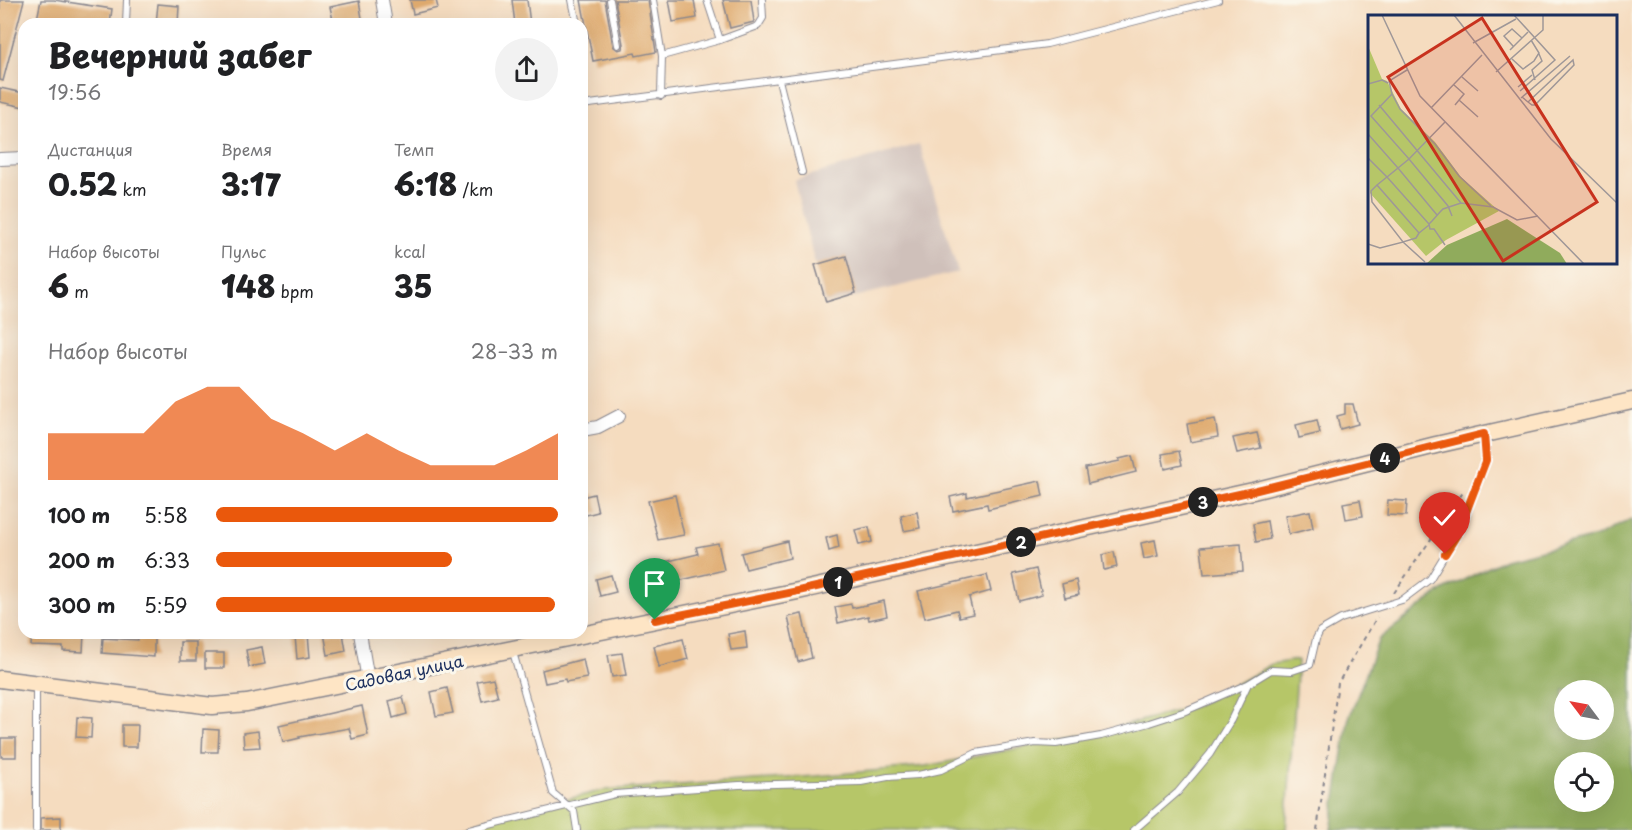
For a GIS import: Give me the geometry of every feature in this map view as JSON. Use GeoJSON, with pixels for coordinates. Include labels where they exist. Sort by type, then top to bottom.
{"type":"FeatureCollection","features":[{"type":"Feature","properties":{"kind":"main road","name":"Садовая улица"},"geometry":{"type":"LineString","coordinates":[[588,634],[798,591],[1253,491],[1436,445],[1632,401]]}},
{"type":"Feature","properties":{"kind":"main road","name":"Садовая улица"},"geometry":{"type":"LineString","coordinates":[[0,679],[212,706],[247,703],[368,680],[562,639]]}},
{"type":"Feature","properties":{"kind":"street"},"geometry":{"type":"LineString","coordinates":[[382,0],[385,18]]}},
{"type":"Feature","properties":{"kind":"street"},"geometry":{"type":"LineString","coordinates":[[0,159],[18,158]]}},
{"type":"Feature","properties":{"kind":"street"},"geometry":{"type":"LineString","coordinates":[[588,429],[598,427],[619,416]]}},
{"type":"Feature","properties":{"kind":"street"},"geometry":{"type":"LineString","coordinates":[[361,639],[368,680]]}},
{"type":"Feature","properties":{"kind":"lane"},"geometry":{"type":"LineString","coordinates":[[126,18],[127,0]]}},
{"type":"Feature","properties":{"kind":"lane"},"geometry":{"type":"LineString","coordinates":[[572,0],[576,18]]}},
{"type":"Feature","properties":{"kind":"lane"},"geometry":{"type":"LineString","coordinates":[[610,0],[618,45]]}},
{"type":"Feature","properties":{"kind":"lane"},"geometry":{"type":"LineString","coordinates":[[653,0],[662,56],[661,96]]}},
{"type":"Feature","properties":{"kind":"lane"},"geometry":{"type":"LineString","coordinates":[[708,0],[720,40]]}},
{"type":"Feature","properties":{"kind":"lane"},"geometry":{"type":"LineString","coordinates":[[662,56],[720,40],[758,26],[764,18],[762,0]]}},
{"type":"Feature","properties":{"kind":"lane"},"geometry":{"type":"LineString","coordinates":[[588,104],[1047,44],[1218,0]]}},
{"type":"Feature","properties":{"kind":"lane"},"geometry":{"type":"LineString","coordinates":[[779,80],[802,172]]}},
{"type":"Feature","properties":{"kind":"lane"},"geometry":{"type":"LineString","coordinates":[[469,830],[615,794],[739,786],[861,782],[918,775],[941,770],[976,753],[1035,743],[1056,744],[1101,736],[1149,723],[1184,712],[1248,684],[1271,670],[1292,671],[1311,665],[1316,639],[1320,631],[1341,619],[1402,600],[1430,579],[1458,533],[1486,460],[1484,434]]}},
{"type":"Feature","properties":{"kind":"lane"},"geometry":{"type":"LineString","coordinates":[[513,649],[553,793],[574,811],[577,830]]}},
{"type":"Feature","properties":{"kind":"lane"},"geometry":{"type":"LineString","coordinates":[[36,683],[36,830]]}},
{"type":"Feature","properties":{"kind":"lane"},"geometry":{"type":"LineString","coordinates":[[1134,830],[1178,792],[1210,754],[1231,720],[1248,684]]}},
{"type":"Feature","properties":{"kind":"path"},"geometry":{"type":"LineString","coordinates":[[1317,830],[1338,683],[1367,632],[1468,483]]}},
{"type":"Feature","properties":{"kind":"shaded area"},"geometry":{"type":"Polygon","coordinates":[[[919,144],[958,272],[825,304],[794,180],[919,144]]]}},
{"type":"Feature","properties":{"kind":"green space"},"geometry":{"type":"Polygon","coordinates":[[[1632,519],[1632,830],[1331,830],[1348,721],[1379,639],[1440,592],[1505,559],[1596,537],[1632,519]]]}},
{"type":"Feature","properties":{"kind":"green space"},"geometry":{"type":"Polygon","coordinates":[[[1298,660],[1286,830],[444,830],[604,790],[817,776],[926,766],[1097,733],[1198,705],[1272,664],[1298,660]]]}},
{"type":"Feature","properties":{"kind":"building"},"geometry":{"type":"Polygon","coordinates":[[[0,0],[24,0],[3,81],[0,80],[0,0]]]}},
{"type":"Feature","properties":{"kind":"building"},"geometry":{"type":"Polygon","coordinates":[[[41,0],[112,9],[111,18],[37,18],[41,0]]]}},
{"type":"Feature","properties":{"kind":"building"},"geometry":{"type":"Polygon","coordinates":[[[410,0],[436,0],[438,8],[413,14],[410,0]]]}},
{"type":"Feature","properties":{"kind":"building"},"geometry":{"type":"Polygon","coordinates":[[[512,0],[527,0],[529,18],[514,18],[512,0]]]}},
{"type":"Feature","properties":{"kind":"building"},"geometry":{"type":"Polygon","coordinates":[[[581,0],[605,0],[613,46],[618,50],[622,49],[615,0],[648,0],[656,52],[636,56],[635,53],[593,61],[588,36],[588,18],[585,18],[581,0]]]}},
{"type":"Feature","properties":{"kind":"building"},"geometry":{"type":"Polygon","coordinates":[[[669,0],[694,0],[697,18],[673,22],[669,0]]]}},
{"type":"Feature","properties":{"kind":"building"},"geometry":{"type":"Polygon","coordinates":[[[723,0],[751,0],[754,22],[730,28],[723,0]]]}},
{"type":"Feature","properties":{"kind":"building"},"geometry":{"type":"Polygon","coordinates":[[[359,1],[362,18],[333,18],[330,7],[359,1]]]}},
{"type":"Feature","properties":{"kind":"building"},"geometry":{"type":"Polygon","coordinates":[[[158,4],[179,6],[178,18],[157,18],[158,4]]]}},
{"type":"Feature","properties":{"kind":"building"},"geometry":{"type":"Polygon","coordinates":[[[0,88],[18,92],[18,106],[0,102],[0,88]]]}},
{"type":"Feature","properties":{"kind":"building"},"geometry":{"type":"Polygon","coordinates":[[[846,256],[856,293],[826,302],[815,265],[846,256]]]}},
{"type":"Feature","properties":{"kind":"building"},"geometry":{"type":"Polygon","coordinates":[[[1345,404],[1353,404],[1358,424],[1340,429],[1337,416],[1345,414],[1345,404]]]}},
{"type":"Feature","properties":{"kind":"building"},"geometry":{"type":"Polygon","coordinates":[[[1215,419],[1218,437],[1190,442],[1187,424],[1215,419]]]}},
{"type":"Feature","properties":{"kind":"building"},"geometry":{"type":"Polygon","coordinates":[[[1317,420],[1320,433],[1299,438],[1296,425],[1317,420]]]}},
{"type":"Feature","properties":{"kind":"building"},"geometry":{"type":"Polygon","coordinates":[[[1257,433],[1261,448],[1237,453],[1233,438],[1257,433]]]}},
{"type":"Feature","properties":{"kind":"building"},"geometry":{"type":"Polygon","coordinates":[[[1179,451],[1182,465],[1165,469],[1162,454],[1179,451]]]}},
{"type":"Feature","properties":{"kind":"building"},"geometry":{"type":"Polygon","coordinates":[[[1132,456],[1136,472],[1088,484],[1085,468],[1120,461],[1119,459],[1132,456]]]}},
{"type":"Feature","properties":{"kind":"building"},"geometry":{"type":"Polygon","coordinates":[[[1040,481],[1043,496],[988,509],[987,504],[953,511],[950,497],[967,493],[967,497],[1040,481]]]}},
{"type":"Feature","properties":{"kind":"building"},"geometry":{"type":"Polygon","coordinates":[[[594,494],[598,512],[588,514],[588,496],[594,494]]]}},
{"type":"Feature","properties":{"kind":"building"},"geometry":{"type":"Polygon","coordinates":[[[675,495],[684,535],[658,540],[648,501],[675,495]]]}},
{"type":"Feature","properties":{"kind":"building"},"geometry":{"type":"Polygon","coordinates":[[[1360,500],[1363,516],[1346,519],[1343,503],[1360,500]]]}},
{"type":"Feature","properties":{"kind":"building"},"geometry":{"type":"Polygon","coordinates":[[[1388,500],[1407,501],[1406,516],[1387,515],[1388,500]]]}},
{"type":"Feature","properties":{"kind":"building"},"geometry":{"type":"Polygon","coordinates":[[[1310,511],[1313,528],[1289,534],[1285,516],[1310,511]]]}},
{"type":"Feature","properties":{"kind":"building"},"geometry":{"type":"Polygon","coordinates":[[[917,512],[920,528],[904,531],[901,516],[917,512]]]}},
{"type":"Feature","properties":{"kind":"building"},"geometry":{"type":"Polygon","coordinates":[[[1267,521],[1270,539],[1256,542],[1253,524],[1267,521]]]}},
{"type":"Feature","properties":{"kind":"building"},"geometry":{"type":"Polygon","coordinates":[[[869,527],[872,542],[859,545],[855,530],[869,527]]]}},
{"type":"Feature","properties":{"kind":"building"},"geometry":{"type":"Polygon","coordinates":[[[837,535],[839,548],[829,551],[826,538],[837,535]]]}},
{"type":"Feature","properties":{"kind":"building"},"geometry":{"type":"Polygon","coordinates":[[[1155,540],[1158,556],[1144,559],[1141,543],[1155,540]]]}},
{"type":"Feature","properties":{"kind":"building"},"geometry":{"type":"Polygon","coordinates":[[[787,541],[790,558],[746,569],[741,553],[787,541]]]}},
{"type":"Feature","properties":{"kind":"building"},"geometry":{"type":"Polygon","coordinates":[[[718,543],[724,570],[665,584],[660,563],[698,554],[696,547],[718,543]]]}},
{"type":"Feature","properties":{"kind":"building"},"geometry":{"type":"Polygon","coordinates":[[[1241,544],[1243,571],[1204,574],[1201,547],[1241,544]]]}},
{"type":"Feature","properties":{"kind":"building"},"geometry":{"type":"Polygon","coordinates":[[[1114,552],[1117,567],[1104,570],[1102,555],[1114,552]]]}},
{"type":"Feature","properties":{"kind":"building"},"geometry":{"type":"Polygon","coordinates":[[[1036,569],[1042,595],[1019,601],[1013,574],[1036,569]]]}},
{"type":"Feature","properties":{"kind":"building"},"geometry":{"type":"Polygon","coordinates":[[[611,575],[616,592],[600,596],[596,579],[611,575]]]}},
{"type":"Feature","properties":{"kind":"building"},"geometry":{"type":"Polygon","coordinates":[[[987,575],[991,591],[969,597],[973,614],[959,617],[957,610],[925,618],[918,591],[987,575]]]}},
{"type":"Feature","properties":{"kind":"building"},"geometry":{"type":"Polygon","coordinates":[[[1076,580],[1079,595],[1065,598],[1062,584],[1076,580]]]}},
{"type":"Feature","properties":{"kind":"building"},"geometry":{"type":"Polygon","coordinates":[[[884,601],[887,616],[869,620],[868,616],[838,623],[835,607],[851,604],[852,608],[884,601]]]}},
{"type":"Feature","properties":{"kind":"building"},"geometry":{"type":"Polygon","coordinates":[[[802,614],[812,658],[798,662],[788,617],[802,614]]]}},
{"type":"Feature","properties":{"kind":"building"},"geometry":{"type":"Polygon","coordinates":[[[745,631],[747,648],[731,650],[728,634],[745,631]]]}},
{"type":"Feature","properties":{"kind":"building"},"geometry":{"type":"Polygon","coordinates":[[[32,639],[84,639],[83,652],[63,651],[63,647],[31,646],[32,639]]]}},
{"type":"Feature","properties":{"kind":"building"},"geometry":{"type":"Polygon","coordinates":[[[103,639],[154,639],[154,657],[102,653],[103,639]]]}},
{"type":"Feature","properties":{"kind":"building"},"geometry":{"type":"Polygon","coordinates":[[[295,639],[308,639],[310,657],[297,659],[295,639]]]}},
{"type":"Feature","properties":{"kind":"building"},"geometry":{"type":"Polygon","coordinates":[[[325,639],[344,639],[346,651],[328,655],[325,639]]]}},
{"type":"Feature","properties":{"kind":"building"},"geometry":{"type":"Polygon","coordinates":[[[683,639],[688,659],[659,667],[654,646],[683,639]]]}},
{"type":"Feature","properties":{"kind":"building"},"geometry":{"type":"Polygon","coordinates":[[[180,642],[196,642],[196,661],[180,661],[180,642]]]}},
{"type":"Feature","properties":{"kind":"building"},"geometry":{"type":"Polygon","coordinates":[[[262,647],[265,664],[249,667],[246,650],[262,647]]]}},
{"type":"Feature","properties":{"kind":"building"},"geometry":{"type":"Polygon","coordinates":[[[205,653],[224,653],[224,668],[205,668],[205,653]]]}},
{"type":"Feature","properties":{"kind":"building"},"geometry":{"type":"Polygon","coordinates":[[[622,653],[626,675],[612,677],[608,655],[622,653]]]}},
{"type":"Feature","properties":{"kind":"building"},"geometry":{"type":"Polygon","coordinates":[[[583,659],[587,678],[545,683],[542,670],[583,659]]]}},
{"type":"Feature","properties":{"kind":"building"},"geometry":{"type":"Polygon","coordinates":[[[493,678],[498,697],[482,701],[477,681],[493,678]]]}},
{"type":"Feature","properties":{"kind":"building"},"geometry":{"type":"Polygon","coordinates":[[[447,688],[453,713],[436,716],[431,692],[447,688]]]}},
{"type":"Feature","properties":{"kind":"building"},"geometry":{"type":"Polygon","coordinates":[[[403,697],[407,714],[393,718],[389,701],[403,697]]]}},
{"type":"Feature","properties":{"kind":"building"},"geometry":{"type":"Polygon","coordinates":[[[362,706],[368,735],[352,739],[349,728],[283,742],[279,725],[362,706]]]}},
{"type":"Feature","properties":{"kind":"building"},"geometry":{"type":"Polygon","coordinates":[[[77,717],[92,718],[91,738],[76,737],[77,717]]]}},
{"type":"Feature","properties":{"kind":"building"},"geometry":{"type":"Polygon","coordinates":[[[122,725],[138,725],[137,747],[122,747],[122,725]]]}},
{"type":"Feature","properties":{"kind":"building"},"geometry":{"type":"Polygon","coordinates":[[[203,729],[219,730],[218,752],[202,752],[203,729]]]}},
{"type":"Feature","properties":{"kind":"building"},"geometry":{"type":"Polygon","coordinates":[[[258,731],[260,747],[244,748],[243,733],[258,731]]]}},
{"type":"Feature","properties":{"kind":"building"},"geometry":{"type":"Polygon","coordinates":[[[1,738],[16,738],[16,757],[1,757],[1,738]]]}},
{"type":"Feature","properties":{"kind":"building"},"geometry":{"type":"Polygon","coordinates":[[[61,817],[61,830],[41,830],[41,818],[61,817]]]}},
{"type":"Feature","properties":{"kind":"route"},"geometry":{"type":"LineString","coordinates":[[655,620],[798,591],[1253,491],[1484,434],[1486,460],[1458,533],[1445,554]]}}]}
